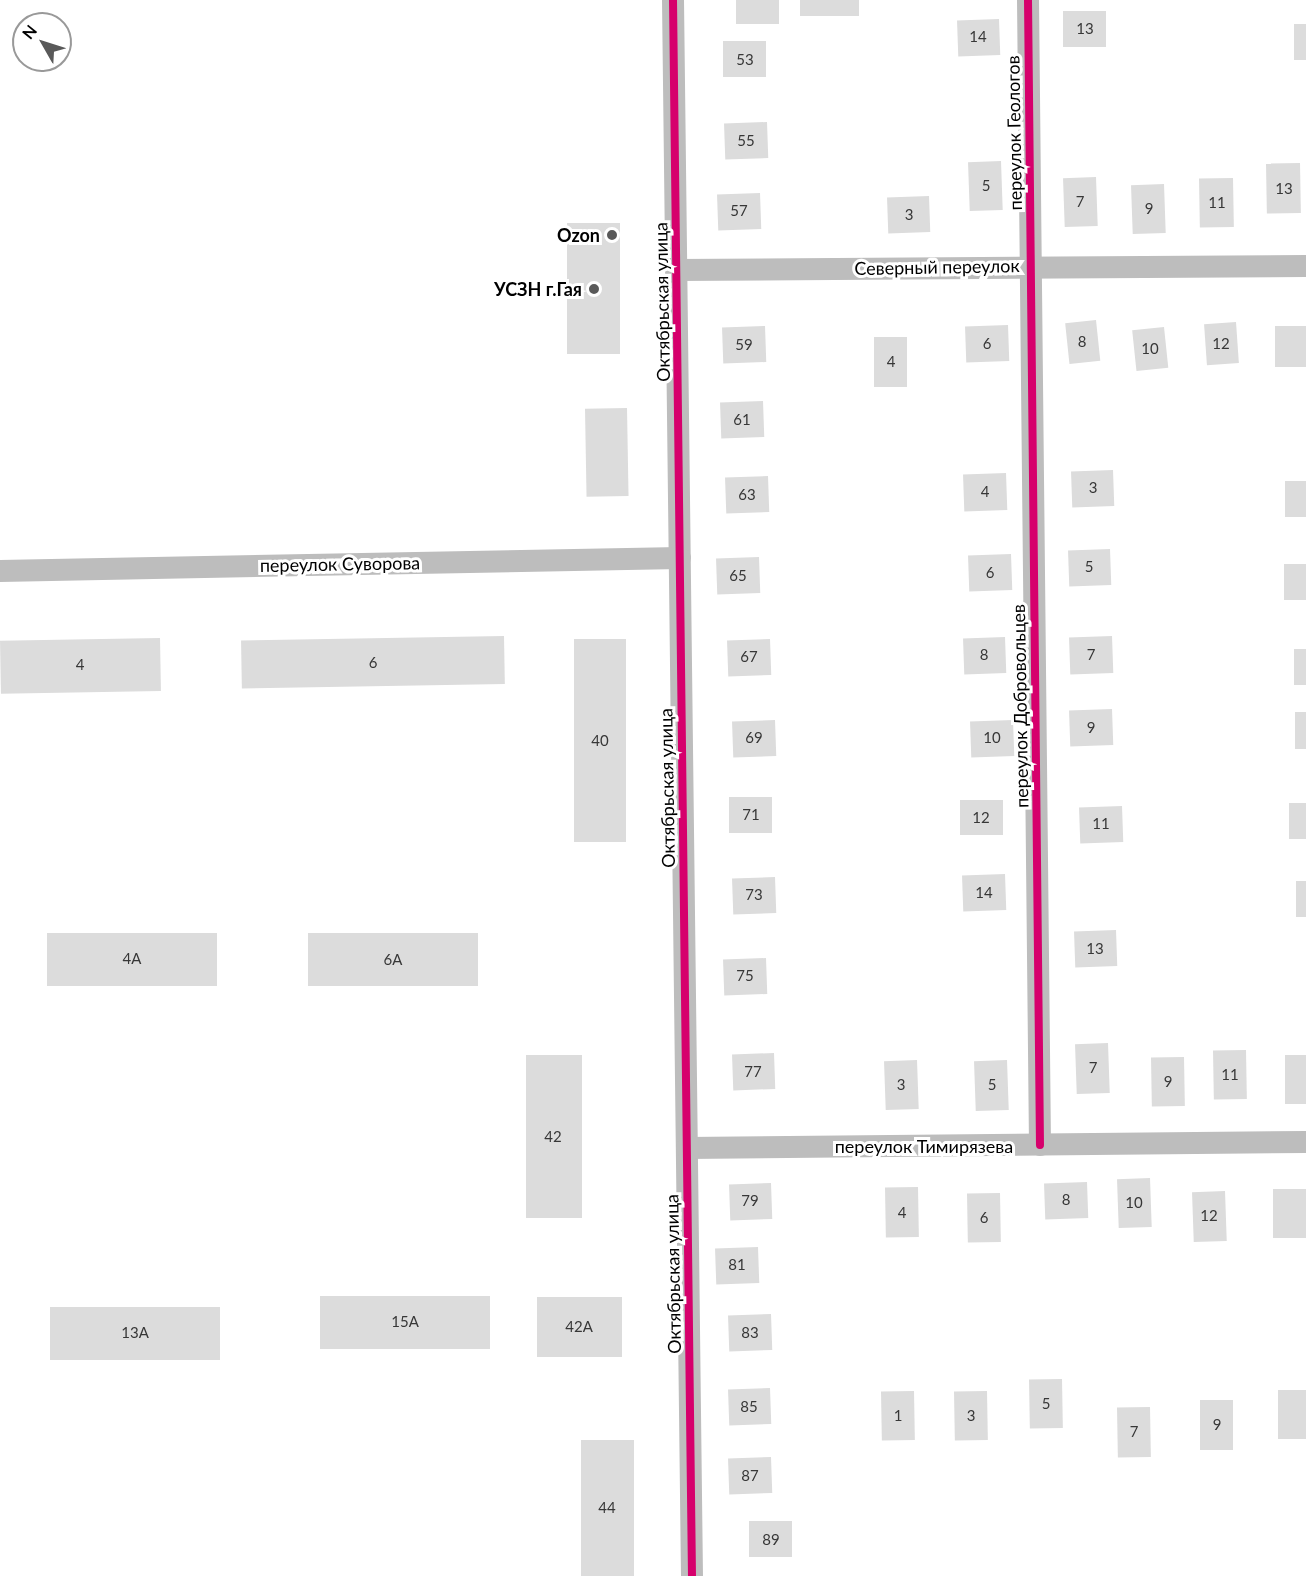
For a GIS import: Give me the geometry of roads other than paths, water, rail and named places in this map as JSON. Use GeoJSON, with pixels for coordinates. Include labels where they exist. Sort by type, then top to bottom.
{"type":"FeatureCollection","features":[{"type":"Feature","properties":{"kind":"street","name":"Октябрьская улица"},"geometry":{"type":"LineString","coordinates":[[673,0],[692,1576]]}},
{"type":"Feature","properties":{"kind":"street","name":"переулок Геологов"},"geometry":{"type":"LineString","coordinates":[[1028,0],[1030,266]]}},
{"type":"Feature","properties":{"kind":"street","name":"переулок Добровольцев"},"geometry":{"type":"LineString","coordinates":[[1030,266],[1040,1145]]}},
{"type":"Feature","properties":{"kind":"street","name":"Северный переулок"},"geometry":{"type":"LineString","coordinates":[[676,270],[1306,266]]}},
{"type":"Feature","properties":{"kind":"street","name":"переулок Суворова"},"geometry":{"type":"LineString","coordinates":[[0,571],[680,558]]}},
{"type":"Feature","properties":{"kind":"street","name":"переулок Тимирязева"},"geometry":{"type":"LineString","coordinates":[[687,1148],[1306,1142]]}},
{"type":"Feature","properties":{"kind":"place","name":"Ozon"},"geometry":{"type":"Point","coordinates":[612,235]}},
{"type":"Feature","properties":{"kind":"place","name":"УСЗН г.Гая"},"geometry":{"type":"Point","coordinates":[594,289]}}]}
